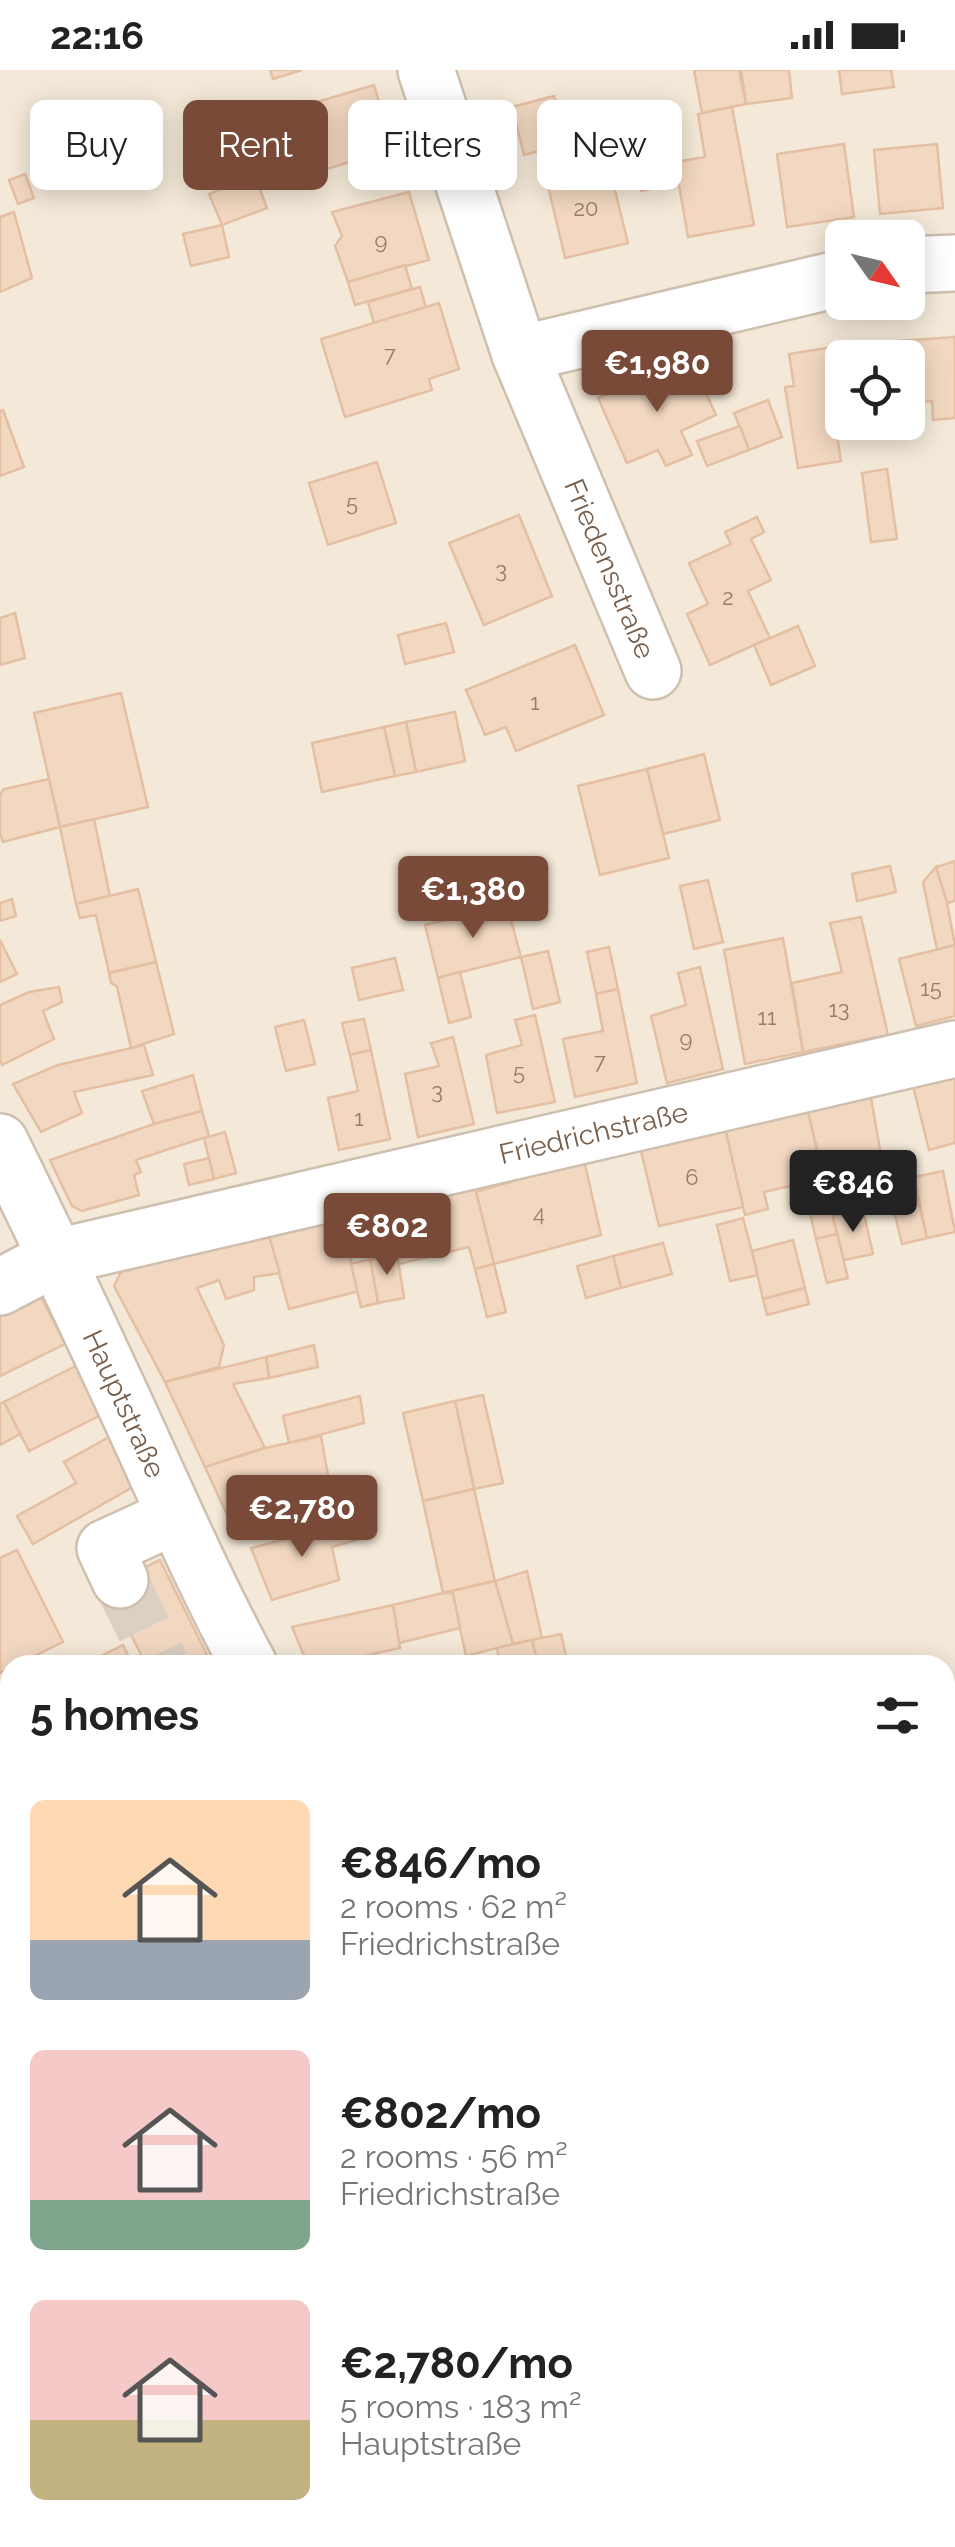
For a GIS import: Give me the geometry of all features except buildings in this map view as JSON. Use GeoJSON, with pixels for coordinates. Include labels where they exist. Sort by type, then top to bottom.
{"type":"FeatureCollection","features":[{"type":"Feature","properties":{"kind":"street","name":"Friedensstraße"},"geometry":{"type":"LineString","coordinates":[[426,70],[520,354],[653,672]]}},
{"type":"Feature","properties":{"kind":"street"},"geometry":{"type":"LineString","coordinates":[[925,264],[955,263]]}},
{"type":"Feature","properties":{"kind":"street"},"geometry":{"type":"LineString","coordinates":[[520,354],[825,282]]}},
{"type":"Feature","properties":{"kind":"street","name":"Friedrichstraße"},"geometry":{"type":"LineString","coordinates":[[0,1287],[57,1257],[955,1049]]}},
{"type":"Feature","properties":{"kind":"street","name":"Hauptstraße"},"geometry":{"type":"LineString","coordinates":[[0,1142],[244,1655]]}},
{"type":"Feature","properties":{"kind":"street"},"geometry":{"type":"LineString","coordinates":[[120,1580],[105,1548],[176,1516]]}},
{"type":"Feature","properties":{"kind":"shaded area"},"geometry":{"type":"Polygon","coordinates":[[[0,70],[955,70],[955,1655],[0,1655],[0,70]]]}},
{"type":"Feature","properties":{"kind":"tunnel"},"geometry":{"type":"LineString","coordinates":[[120,1580],[157,1655]]}}]}
